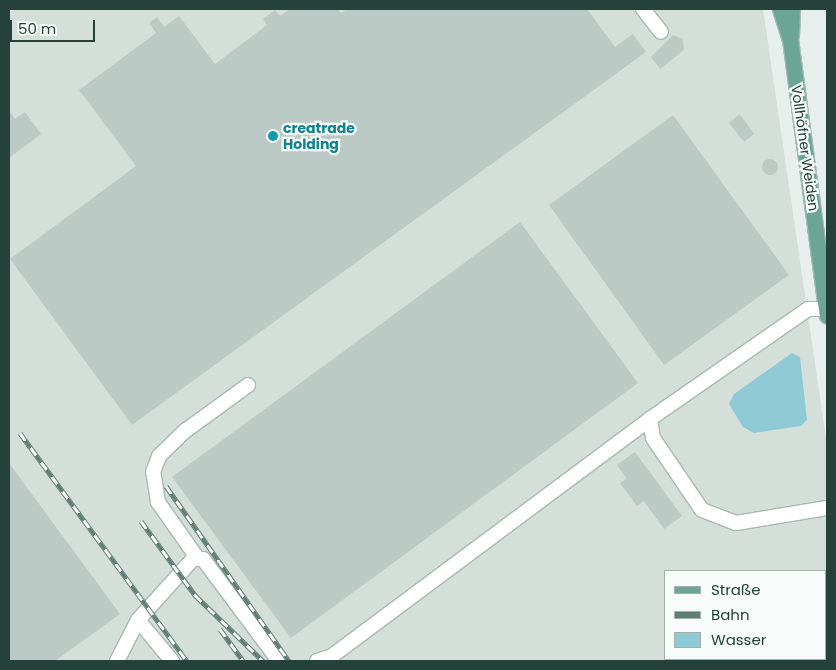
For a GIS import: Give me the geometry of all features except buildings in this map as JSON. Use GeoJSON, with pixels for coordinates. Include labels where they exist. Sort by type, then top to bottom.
{"type":"FeatureCollection","features":[{"type":"Feature","properties":{"kind":"main road","name":"Vollhöfner Weiden"},"geometry":{"type":"LineString","coordinates":[[780,9],[790,39],[827,313]]}},
{"type":"Feature","properties":{"kind":"main road","name":"Vollhöfner Weiden"},"geometry":{"type":"LineString","coordinates":[[790,39],[792,9]]}},
{"type":"Feature","properties":{"kind":"lane"},"geometry":{"type":"LineString","coordinates":[[643,9],[661,32]]}},
{"type":"Feature","properties":{"kind":"lane"},"geometry":{"type":"LineString","coordinates":[[316,661],[332,656],[650,419],[808,309],[827,313]]}},
{"type":"Feature","properties":{"kind":"lane"},"geometry":{"type":"LineString","coordinates":[[248,385],[185,431],[159,456],[153,472],[158,502],[198,559],[203,559],[279,661]]}},
{"type":"Feature","properties":{"kind":"lane"},"geometry":{"type":"LineString","coordinates":[[650,419],[653,438],[702,510],[736,524],[827,508]]}},
{"type":"Feature","properties":{"kind":"lane"},"geometry":{"type":"LineString","coordinates":[[118,661],[138,620],[198,559]]}},
{"type":"Feature","properties":{"kind":"lane"},"geometry":{"type":"LineString","coordinates":[[138,620],[172,661]]}},
{"type":"Feature","properties":{"kind":"shaded area"},"geometry":{"type":"Polygon","coordinates":[[[20,9],[763,9],[827,445],[827,661],[9,661],[9,11],[20,9]]]}},
{"type":"Feature","properties":{"kind":"water"},"geometry":{"type":"Polygon","coordinates":[[[792,353],[800,357],[807,420],[801,426],[754,433],[743,427],[729,404],[734,394],[792,353]]]}},
{"type":"Feature","properties":{"kind":"railway"},"geometry":{"type":"LineString","coordinates":[[20,433],[187,661]]}},
{"type":"Feature","properties":{"kind":"railway"},"geometry":{"type":"LineString","coordinates":[[166,486],[289,661]]}},
{"type":"Feature","properties":{"kind":"railway"},"geometry":{"type":"LineString","coordinates":[[141,521],[195,595],[263,661]]}},
{"type":"Feature","properties":{"kind":"railway"},"geometry":{"type":"LineString","coordinates":[[220,629],[243,661]]}},
{"type":"Feature","properties":{"kind":"place","name":"creatrade Holding"},"geometry":{"type":"Point","coordinates":[273,136]}}]}
